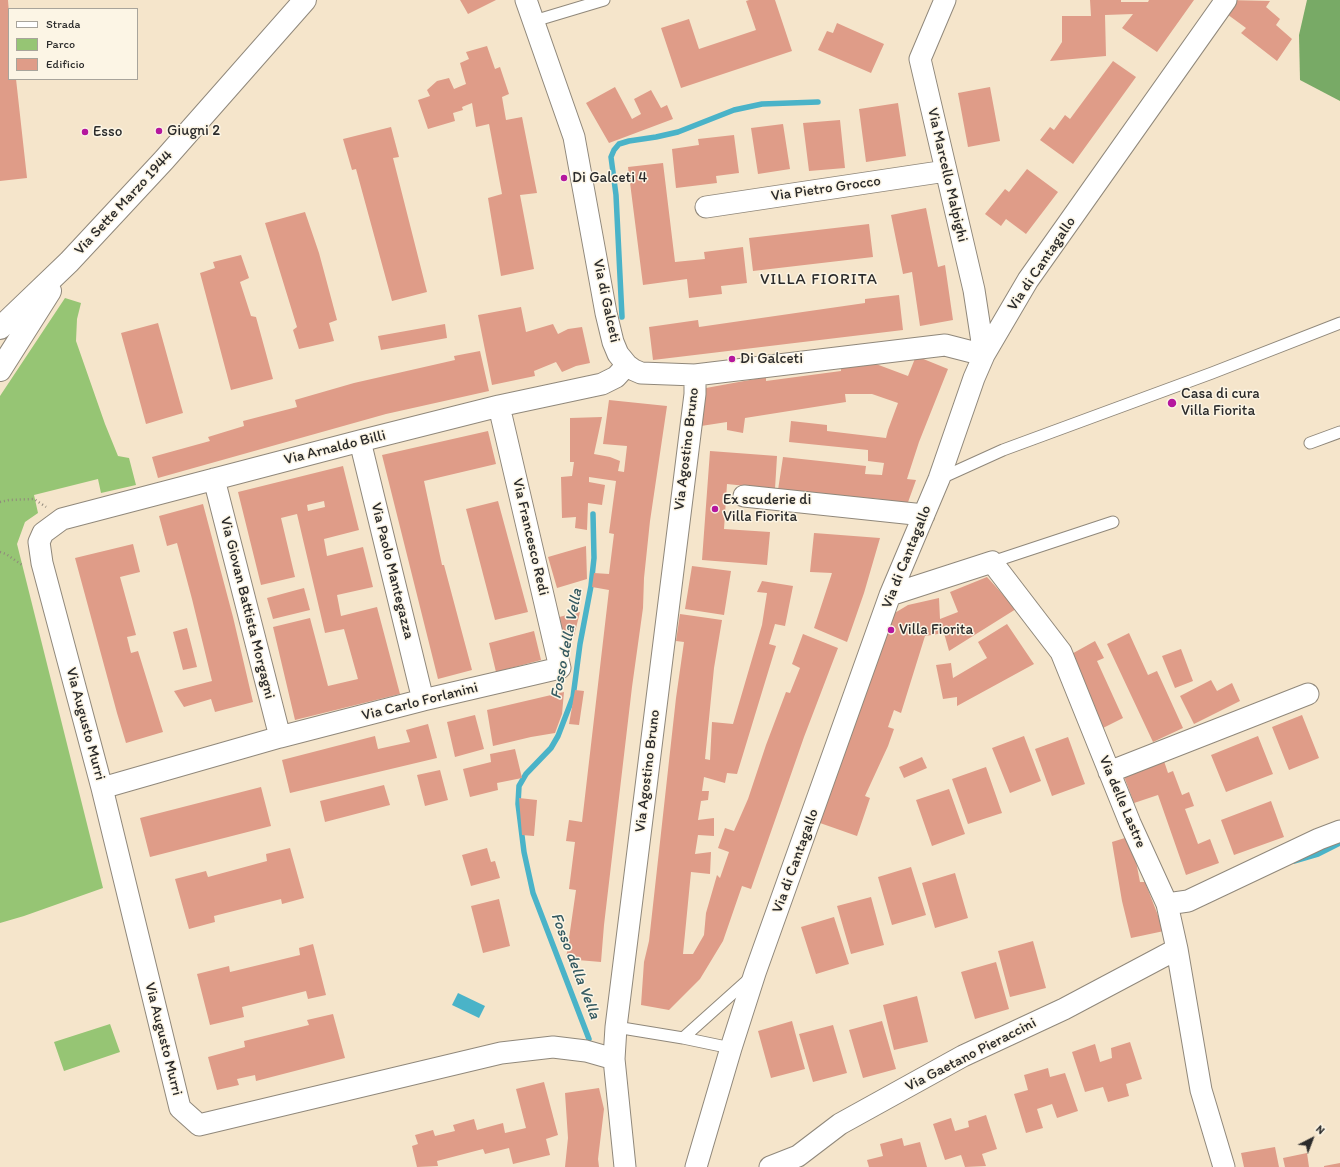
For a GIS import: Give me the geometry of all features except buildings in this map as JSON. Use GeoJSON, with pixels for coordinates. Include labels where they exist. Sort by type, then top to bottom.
{"type":"FeatureCollection","features":[{"type":"Feature","properties":{"kind":"street","name":"Via Sette Marzo 1944"},"geometry":{"type":"LineString","coordinates":[[69,262],[164,160],[305,0]]}},
{"type":"Feature","properties":{"kind":"street","name":"Via di Galceti"},"geometry":{"type":"LineString","coordinates":[[526,0],[574,137],[606,313],[613,342],[618,354],[627,365]]}},
{"type":"Feature","properties":{"kind":"street","name":"Via Marcello Malpighi"},"geometry":{"type":"LineString","coordinates":[[945,0],[920,59],[974,290],[984,355]]}},
{"type":"Feature","properties":{"kind":"street","name":"Via di Cantagallo"},"geometry":{"type":"LineString","coordinates":[[696,1167],[755,973],[890,595],[939,479],[974,378],[984,355],[1028,280],[1226,0]]}},
{"type":"Feature","properties":{"kind":"street","name":"Via Pietro Grocco"},"geometry":{"type":"LineString","coordinates":[[706,207],[946,171]]}},
{"type":"Feature","properties":{"kind":"street"},"geometry":{"type":"LineString","coordinates":[[0,328],[69,262]]}},
{"type":"Feature","properties":{"kind":"street"},"geometry":{"type":"LineString","coordinates":[[0,370],[69,262]]}},
{"type":"Feature","properties":{"kind":"street"},"geometry":{"type":"LineString","coordinates":[[627,365],[642,373],[695,375],[945,345],[984,355]]}},
{"type":"Feature","properties":{"kind":"street","name":"Via Arnaldo Billi"},"geometry":{"type":"LineString","coordinates":[[42,533],[62,519],[499,406],[602,384],[616,377],[627,365]]}},
{"type":"Feature","properties":{"kind":"street","name":"Via Agostino Bruno"},"geometry":{"type":"LineString","coordinates":[[625,1167],[614,1059],[616,1027],[694,402],[695,375]]}},
{"type":"Feature","properties":{"kind":"street","name":"Via Francesco Redi"},"geometry":{"type":"LineString","coordinates":[[499,406],[560,668]]}},
{"type":"Feature","properties":{"kind":"street","name":"Via Paolo Mantegazza"},"geometry":{"type":"LineString","coordinates":[[360,441],[423,700]]}},
{"type":"Feature","properties":{"kind":"street","name":"Via Giovan Battista Morgagni"},"geometry":{"type":"LineString","coordinates":[[214,479],[280,737]]}},
{"type":"Feature","properties":{"kind":"street"},"geometry":{"type":"LineString","coordinates":[[744,496],[924,515]]}},
{"type":"Feature","properties":{"kind":"street","name":"Via Augusto Murri"},"geometry":{"type":"LineString","coordinates":[[42,533],[38,542],[42,563],[102,788],[180,1108],[200,1125],[501,1053],[553,1047],[586,1051],[614,1059]]}},
{"type":"Feature","properties":{"kind":"street"},"geometry":{"type":"LineString","coordinates":[[890,595],[992,562]]}},
{"type":"Feature","properties":{"kind":"street","name":"Via delle Lastre"},"geometry":{"type":"LineString","coordinates":[[992,562],[1061,652],[1130,823],[1167,904],[1200,1090],[1224,1167]]}},
{"type":"Feature","properties":{"kind":"street","name":"Via Carlo Forlanini"},"geometry":{"type":"LineString","coordinates":[[102,788],[280,737],[423,700],[560,668]]}},
{"type":"Feature","properties":{"kind":"street"},"geometry":{"type":"LineString","coordinates":[[1109,772],[1308,694]]}},
{"type":"Feature","properties":{"kind":"street"},"geometry":{"type":"LineString","coordinates":[[1167,904],[1188,901],[1319,839],[1340,831]]}},
{"type":"Feature","properties":{"kind":"street","name":"Via Gaetano Pieraccini"},"geometry":{"type":"LineString","coordinates":[[770,1167],[798,1156],[840,1124],[963,1056],[1064,1009],[1176,949]]}},
{"type":"Feature","properties":{"kind":"lane"},"geometry":{"type":"LineString","coordinates":[[534,22],[604,0]]}},
{"type":"Feature","properties":{"kind":"lane"},"geometry":{"type":"LineString","coordinates":[[939,479],[1003,450],[1340,324]]}},
{"type":"Feature","properties":{"kind":"lane"},"geometry":{"type":"LineString","coordinates":[[1310,443],[1340,432]]}},
{"type":"Feature","properties":{"kind":"lane"},"geometry":{"type":"LineString","coordinates":[[992,562],[1113,522]]}},
{"type":"Feature","properties":{"kind":"lane"},"geometry":{"type":"LineString","coordinates":[[683,1038],[755,973]]}},
{"type":"Feature","properties":{"kind":"lane"},"geometry":{"type":"LineString","coordinates":[[616,1027],[683,1038],[731,1048]]}},
{"type":"Feature","properties":{"kind":"path"},"geometry":{"type":"LineString","coordinates":[[0,502],[9,500],[34,499],[62,519]]}},
{"type":"Feature","properties":{"kind":"green space"},"geometry":{"type":"Polygon","coordinates":[[[1307,0],[1340,0],[1340,101],[1300,80],[1299,35],[1307,0]]]}},
{"type":"Feature","properties":{"kind":"green space"},"geometry":{"type":"Polygon","coordinates":[[[65,298],[81,303],[77,319],[76,341],[105,424],[118,456],[129,458],[136,485],[101,493],[98,479],[34,495],[38,513],[25,522],[17,544],[103,888],[0,923],[0,396],[65,298]]]}},
{"type":"Feature","properties":{"kind":"green space"},"geometry":{"type":"Polygon","coordinates":[[[110,1024],[120,1052],[64,1071],[54,1042],[110,1024]]]}},
{"type":"Feature","properties":{"kind":"water"},"geometry":{"type":"Polygon","coordinates":[[[458,993],[485,1006],[479,1018],[452,1005],[458,993]]]}},
{"type":"Feature","properties":{"kind":"waterway","name":"Fosso della Vella"},"geometry":{"type":"LineString","coordinates":[[622,317],[616,195],[611,157],[619,144],[678,132],[734,110],[762,104],[818,102]]}},
{"type":"Feature","properties":{"kind":"waterway","name":"Fosso della Vella"},"geometry":{"type":"LineString","coordinates":[[589,1039],[533,893],[524,852],[518,804],[519,786],[526,774],[551,748],[558,736],[573,697],[580,644],[591,586],[594,558],[593,514]]}},
{"type":"Feature","properties":{"kind":"waterway"},"geometry":{"type":"LineString","coordinates":[[1294,861],[1318,854],[1340,843]]}},
{"type":"Feature","properties":{"kind":"place","name":"Giugni 2"},"geometry":{"type":"Point","coordinates":[159,131]}},
{"type":"Feature","properties":{"kind":"place","name":"Esso"},"geometry":{"type":"Point","coordinates":[85,132]}},
{"type":"Feature","properties":{"kind":"place","name":"Di Galceti 4"},"geometry":{"type":"Point","coordinates":[564,178]}},
{"type":"Feature","properties":{"kind":"place","name":"Di Galceti"},"geometry":{"type":"Point","coordinates":[732,359]}},
{"type":"Feature","properties":{"kind":"place","name":"Casa di cura Villa Fiorita"},"geometry":{"type":"Point","coordinates":[1172,403]}},
{"type":"Feature","properties":{"kind":"place","name":"Ex scuderie di Villa Fiorita"},"geometry":{"type":"Point","coordinates":[715,509]}},
{"type":"Feature","properties":{"kind":"place","name":"Villa Fiorita"},"geometry":{"type":"Point","coordinates":[891,630]}},
{"type":"Feature","properties":{"kind":"district","name":"VILLA FIORITA"},"geometry":{"type":"Point","coordinates":[819,280]}}]}
